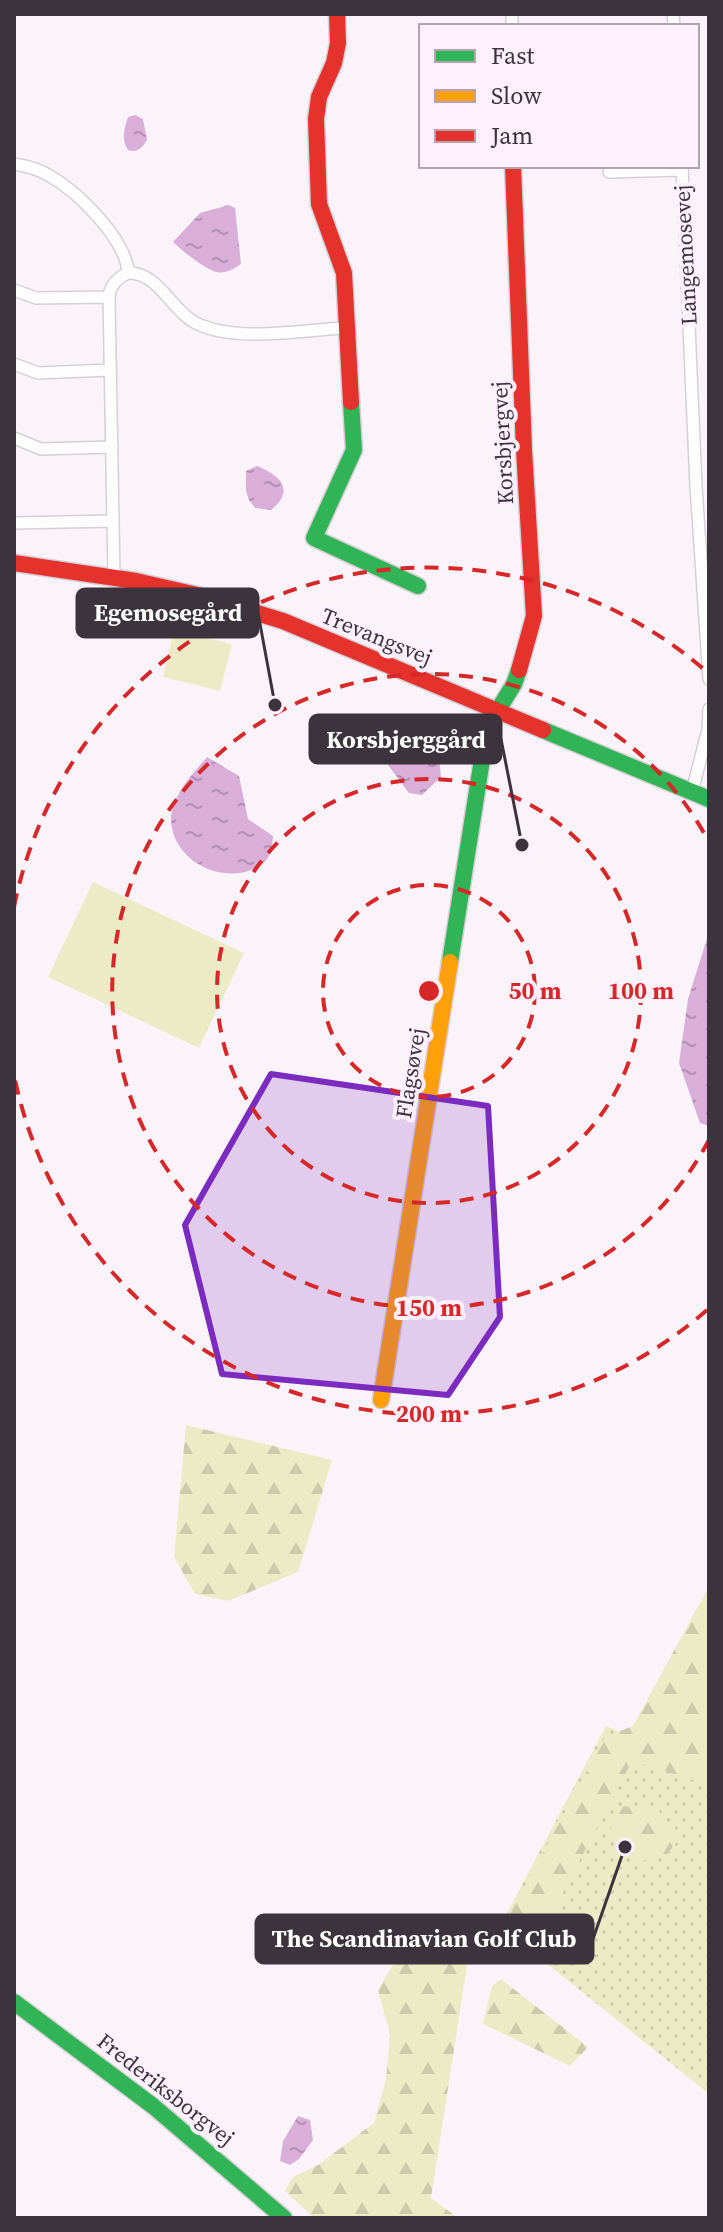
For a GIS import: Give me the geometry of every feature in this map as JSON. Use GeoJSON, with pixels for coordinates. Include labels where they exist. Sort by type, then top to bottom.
{"type":"FeatureCollection","features":[{"type":"Feature","properties":{"kind":"street"},"geometry":{"type":"LineString","coordinates":[[337,14],[338,43],[334,63],[319,97],[316,119],[319,204],[344,273],[354,450],[314,538],[418,586]]}},
{"type":"Feature","properties":{"kind":"street"},"geometry":{"type":"LineString","coordinates":[[14,164],[29,166],[50,176],[78,196],[116,240],[128,261],[128,273]]}},
{"type":"Feature","properties":{"kind":"street","name":"Korsbjergvej"},"geometry":{"type":"LineString","coordinates":[[500,710],[524,658],[534,616],[513,168]]}},
{"type":"Feature","properties":{"kind":"street"},"geometry":{"type":"LineString","coordinates":[[609,172],[682,168]]}},
{"type":"Feature","properties":{"kind":"street","name":"Langemosevej"},"geometry":{"type":"LineString","coordinates":[[682,168],[696,486],[709,679]]}},
{"type":"Feature","properties":{"kind":"street"},"geometry":{"type":"LineString","coordinates":[[114,577],[109,297],[115,281],[128,273],[146,275],[171,303],[195,323],[223,332],[345,328]]}},
{"type":"Feature","properties":{"kind":"street"},"geometry":{"type":"LineString","coordinates":[[14,290],[36,298],[109,297]]}},
{"type":"Feature","properties":{"kind":"street"},"geometry":{"type":"LineString","coordinates":[[14,364],[38,373],[110,370]]}},
{"type":"Feature","properties":{"kind":"street"},"geometry":{"type":"LineString","coordinates":[[14,438],[41,449],[112,447]]}},
{"type":"Feature","properties":{"kind":"street"},"geometry":{"type":"LineString","coordinates":[[14,523],[113,521]]}},
{"type":"Feature","properties":{"kind":"street","name":"Trevangsvej"},"geometry":{"type":"LineString","coordinates":[[14,563],[114,577],[202,596],[283,621],[709,799]]}},
{"type":"Feature","properties":{"kind":"street"},"geometry":{"type":"LineString","coordinates":[[692,792],[708,729],[709,709]]}},
{"type":"Feature","properties":{"kind":"street","name":"Flagsøvej"},"geometry":{"type":"LineString","coordinates":[[381,1400],[487,728],[500,710]]}},
{"type":"Feature","properties":{"kind":"street","name":"Frederiksborgvej"},"geometry":{"type":"LineString","coordinates":[[14,2002],[122,2080],[232,2169],[284,2218]]}},
{"type":"Feature","properties":{"kind":"highlighted area"},"geometry":{"type":"Polygon","coordinates":[[[271,1074],[488,1106],[500,1317],[448,1395],[222,1374],[185,1225],[271,1074]]]}},
{"type":"Feature","properties":{"kind":"green space"},"geometry":{"type":"Polygon","coordinates":[[[174,630],[232,644],[220,691],[163,677],[174,630]]]}},
{"type":"Feature","properties":{"kind":"green space"},"geometry":{"type":"Polygon","coordinates":[[[93,882],[244,953],[199,1048],[48,977],[93,882]]]}},
{"type":"Feature","properties":{"kind":"green space"},"geometry":{"type":"Polygon","coordinates":[[[186,1425],[332,1460],[298,1572],[228,1601],[195,1594],[174,1557],[186,1425]]]}},
{"type":"Feature","properties":{"kind":"green space"},"geometry":{"type":"Polygon","coordinates":[[[709,1586],[709,1785],[632,1761],[542,1932],[506,1922],[605,1737],[633,1726],[709,1586]]]}},
{"type":"Feature","properties":{"kind":"green space"},"geometry":{"type":"Polygon","coordinates":[[[606,1726],[709,1769],[709,2094],[500,1926],[606,1726]]]}},
{"type":"Feature","properties":{"kind":"green space"},"geometry":{"type":"Polygon","coordinates":[[[620,1806],[658,1809],[664,1819],[675,1826],[676,1843],[666,1855],[641,1862],[612,1840],[611,1822],[620,1806]]]}},
{"type":"Feature","properties":{"kind":"green space"},"geometry":{"type":"Polygon","coordinates":[[[405,1945],[462,1954],[467,1966],[431,2198],[458,2218],[314,2218],[285,2191],[293,2177],[318,2165],[374,2123],[386,2079],[390,2034],[378,1990],[405,1945]]]}},
{"type":"Feature","properties":{"kind":"green space"},"geometry":{"type":"Polygon","coordinates":[[[501,1979],[588,2047],[570,2066],[483,2024],[492,1986],[501,1979]]]}},
{"type":"Feature","properties":{"kind":"water"},"geometry":{"type":"Polygon","coordinates":[[[135,115],[143,119],[147,140],[139,149],[131,151],[124,142],[124,134],[128,117],[135,115]]]}},
{"type":"Feature","properties":{"kind":"water"},"geometry":{"type":"Polygon","coordinates":[[[229,205],[235,208],[241,264],[226,272],[216,272],[173,242],[200,213],[229,205]]]}},
{"type":"Feature","properties":{"kind":"water"},"geometry":{"type":"Polygon","coordinates":[[[257,466],[278,479],[284,490],[279,503],[271,510],[255,508],[246,491],[246,471],[257,466]]]}},
{"type":"Feature","properties":{"kind":"water"},"geometry":{"type":"Polygon","coordinates":[[[401,735],[427,740],[436,751],[441,777],[422,795],[409,793],[382,757],[391,739],[401,735]]]}},
{"type":"Feature","properties":{"kind":"water"},"geometry":{"type":"Polygon","coordinates":[[[207,757],[239,776],[248,819],[273,836],[267,859],[250,871],[222,873],[195,862],[185,853],[172,828],[176,799],[207,757]]]}},
{"type":"Feature","properties":{"kind":"water"},"geometry":{"type":"Polygon","coordinates":[[[709,932],[709,1126],[700,1123],[679,1063],[688,999],[709,932]]]}},
{"type":"Feature","properties":{"kind":"water"},"geometry":{"type":"Polygon","coordinates":[[[298,2116],[310,2120],[313,2140],[299,2159],[290,2165],[280,2161],[283,2141],[298,2116]]]}},
{"type":"Feature","properties":{"kind":"traffic: fast"},"geometry":{"type":"LineString","coordinates":[[351,402],[354,450],[314,538],[418,586]]}},
{"type":"Feature","properties":{"kind":"traffic: fast"},"geometry":{"type":"LineString","coordinates":[[450,962],[487,728],[519,670]]}},
{"type":"Feature","properties":{"kind":"traffic: fast"},"geometry":{"type":"LineString","coordinates":[[543,730],[709,799]]}},
{"type":"Feature","properties":{"kind":"traffic: fast"},"geometry":{"type":"LineString","coordinates":[[14,2002],[153,2106],[284,2218]]}},
{"type":"Feature","properties":{"kind":"traffic: slow"},"geometry":{"type":"LineString","coordinates":[[381,1400],[450,962]]}},
{"type":"Feature","properties":{"kind":"traffic: jam"},"geometry":{"type":"LineString","coordinates":[[337,14],[338,43],[334,63],[319,97],[316,119],[319,204],[344,273],[351,402]]}},
{"type":"Feature","properties":{"kind":"traffic: jam"},"geometry":{"type":"LineString","coordinates":[[513,168],[534,616],[519,670]]}},
{"type":"Feature","properties":{"kind":"traffic: jam"},"geometry":{"type":"LineString","coordinates":[[14,563],[136,581],[202,596],[283,621],[543,730]]}},
{"type":"Feature","properties":{"kind":"place","name":"Egemosegård"},"geometry":{"type":"Point","coordinates":[275,705]}},
{"type":"Feature","properties":{"kind":"place","name":"Korsbjerggård"},"geometry":{"type":"Point","coordinates":[522,845]}},
{"type":"Feature","properties":{"kind":"place","name":"The Scandinavian Golf Club"},"geometry":{"type":"Point","coordinates":[625,1847]}}]}
